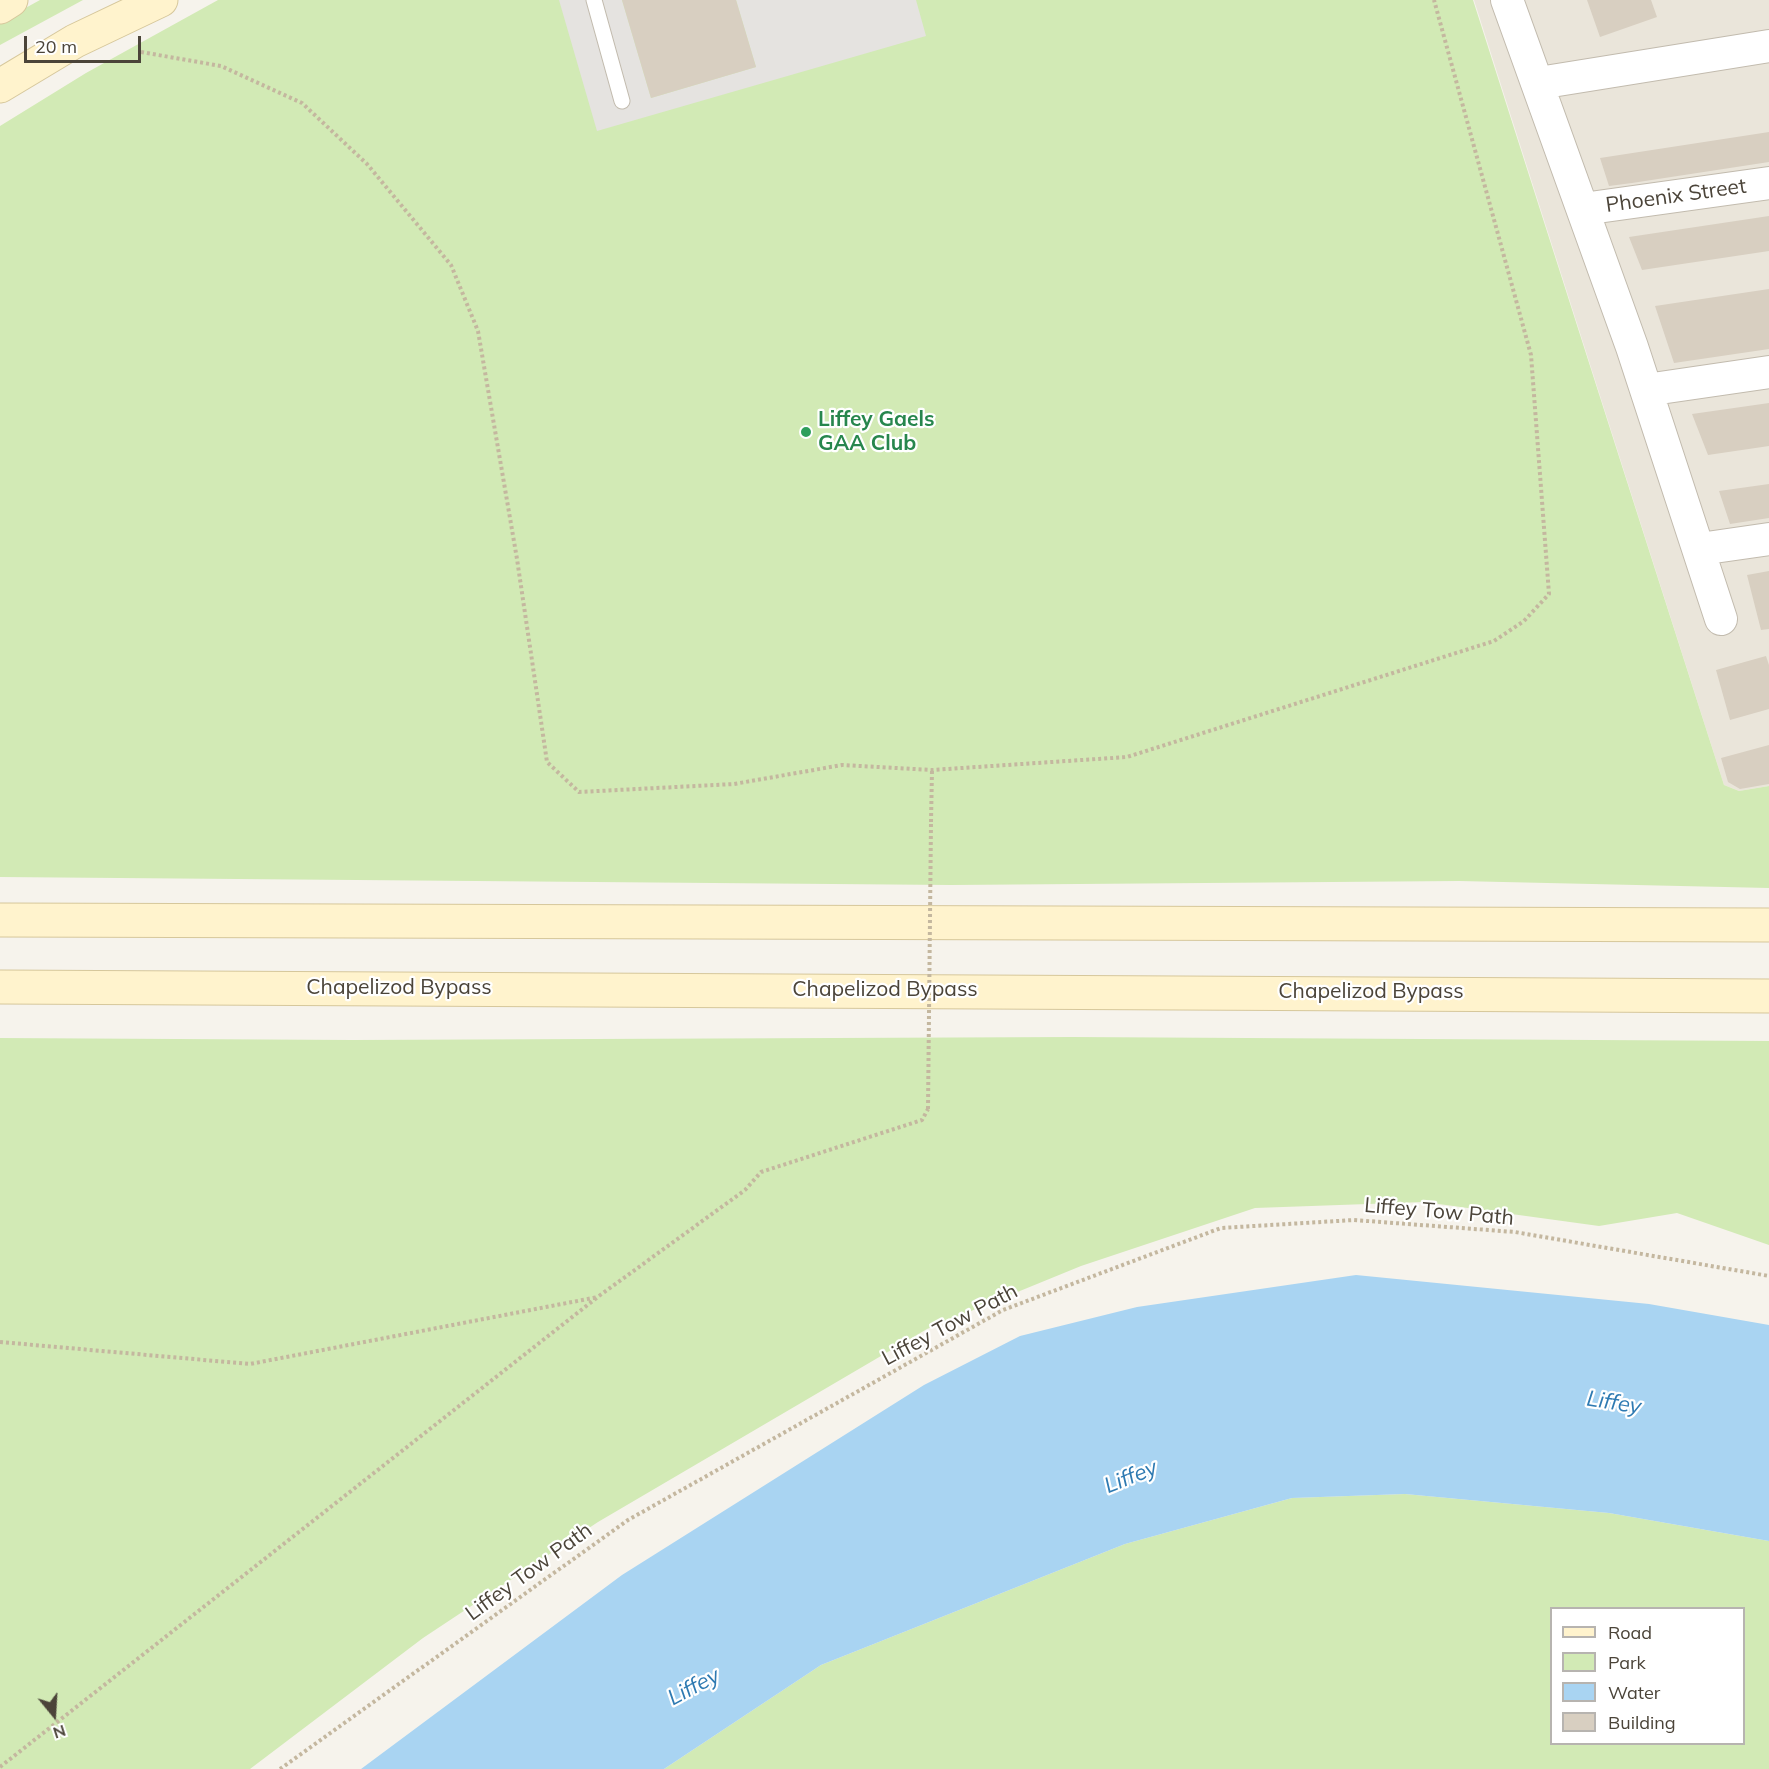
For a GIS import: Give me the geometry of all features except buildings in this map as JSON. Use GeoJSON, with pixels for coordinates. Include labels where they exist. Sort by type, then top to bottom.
{"type":"FeatureCollection","features":[{"type":"Feature","properties":{"kind":"main road"},"geometry":{"type":"LineString","coordinates":[[0,7],[11,0]]}},
{"type":"Feature","properties":{"kind":"main road"},"geometry":{"type":"LineString","coordinates":[[0,86],[75,41],[161,0]]}},
{"type":"Feature","properties":{"kind":"main road"},"geometry":{"type":"LineString","coordinates":[[0,920],[1769,925]]}},
{"type":"Feature","properties":{"kind":"main road","name":"Chapelizod Bypass"},"geometry":{"type":"LineString","coordinates":[[0,987],[1769,996]]}},
{"type":"Feature","properties":{"kind":"street"},"geometry":{"type":"LineString","coordinates":[[1507,0],[1539,83],[1646,390],[1700,549],[1721,619]]}},
{"type":"Feature","properties":{"kind":"street"},"geometry":{"type":"LineString","coordinates":[[1539,83],[1769,46]]}},
{"type":"Feature","properties":{"kind":"street","name":"Phoenix Street"},"geometry":{"type":"LineString","coordinates":[[1582,209],[1769,183]]}},
{"type":"Feature","properties":{"kind":"street"},"geometry":{"type":"LineString","coordinates":[[1646,390],[1769,372]]}},
{"type":"Feature","properties":{"kind":"street"},"geometry":{"type":"LineString","coordinates":[[1700,549],[1769,539]]}},
{"type":"Feature","properties":{"kind":"lane"},"geometry":{"type":"LineString","coordinates":[[594,0],[622,101]]}},
{"type":"Feature","properties":{"kind":"path"},"geometry":{"type":"LineString","coordinates":[[131,51],[221,66],[302,103],[367,164],[451,265],[478,331],[517,559],[547,762],[579,792],[734,784],[842,765],[932,770],[1127,757],[1494,641],[1524,621],[1549,594],[1531,355],[1434,0]]}},
{"type":"Feature","properties":{"kind":"path"},"geometry":{"type":"LineString","coordinates":[[0,1767],[599,1296],[745,1190],[761,1172],[922,1120],[928,1109],[932,770]]}},
{"type":"Feature","properties":{"kind":"path","name":"Liffey Tow Path"},"geometry":{"type":"LineString","coordinates":[[280,1769],[628,1520],[1003,1310],[1221,1228],[1354,1220],[1515,1232],[1769,1276]]}},
{"type":"Feature","properties":{"kind":"path"},"geometry":{"type":"LineString","coordinates":[[0,1342],[250,1364],[599,1296]]}},
{"type":"Feature","properties":{"kind":"shaded area"},"geometry":{"type":"Polygon","coordinates":[[[559,0],[622,0],[651,98],[756,67],[736,0],[916,0],[926,36],[597,131],[559,0]]]}},
{"type":"Feature","properties":{"kind":"shaded area"},"geometry":{"type":"Polygon","coordinates":[[[1474,0],[1769,0],[1769,786],[1739,791],[1724,785],[1474,0]]]}},
{"type":"Feature","properties":{"kind":"green space"},"geometry":{"type":"Polygon","coordinates":[[[40,0],[83,0],[0,45],[0,22],[40,0]]]}},
{"type":"Feature","properties":{"kind":"green space","name":"Liffey Gaels GAA Club"},"geometry":{"type":"Polygon","coordinates":[[[218,0],[1473,0],[1724,785],[1739,791],[1769,786],[1769,888],[1459,881],[951,885],[0,877],[0,126],[86,73],[218,0]]]}},
{"type":"Feature","properties":{"kind":"green space"},"geometry":{"type":"Polygon","coordinates":[[[1073,1037],[1769,1041],[1769,1245],[1677,1213],[1599,1226],[1424,1202],[1255,1208],[1081,1266],[927,1329],[598,1522],[423,1638],[250,1769],[0,1769],[0,1038],[353,1040],[1073,1037]]]}},
{"type":"Feature","properties":{"kind":"green space"},"geometry":{"type":"Polygon","coordinates":[[[1405,1494],[1609,1513],[1769,1541],[1769,1769],[664,1769],[821,1665],[1125,1544],[1292,1498],[1405,1494]]]}},
{"type":"Feature","properties":{"kind":"water","name":"Liffey"},"geometry":{"type":"Polygon","coordinates":[[[1356,1275],[1649,1304],[1769,1325],[1769,1541],[1609,1513],[1405,1494],[1292,1498],[1125,1544],[821,1665],[664,1769],[361,1769],[622,1575],[924,1385],[1020,1336],[1137,1307],[1356,1275]]]}},
{"type":"Feature","properties":{"kind":"place","name":"Liffey Gaels GAA Club"},"geometry":{"type":"Point","coordinates":[806,432]}}]}
